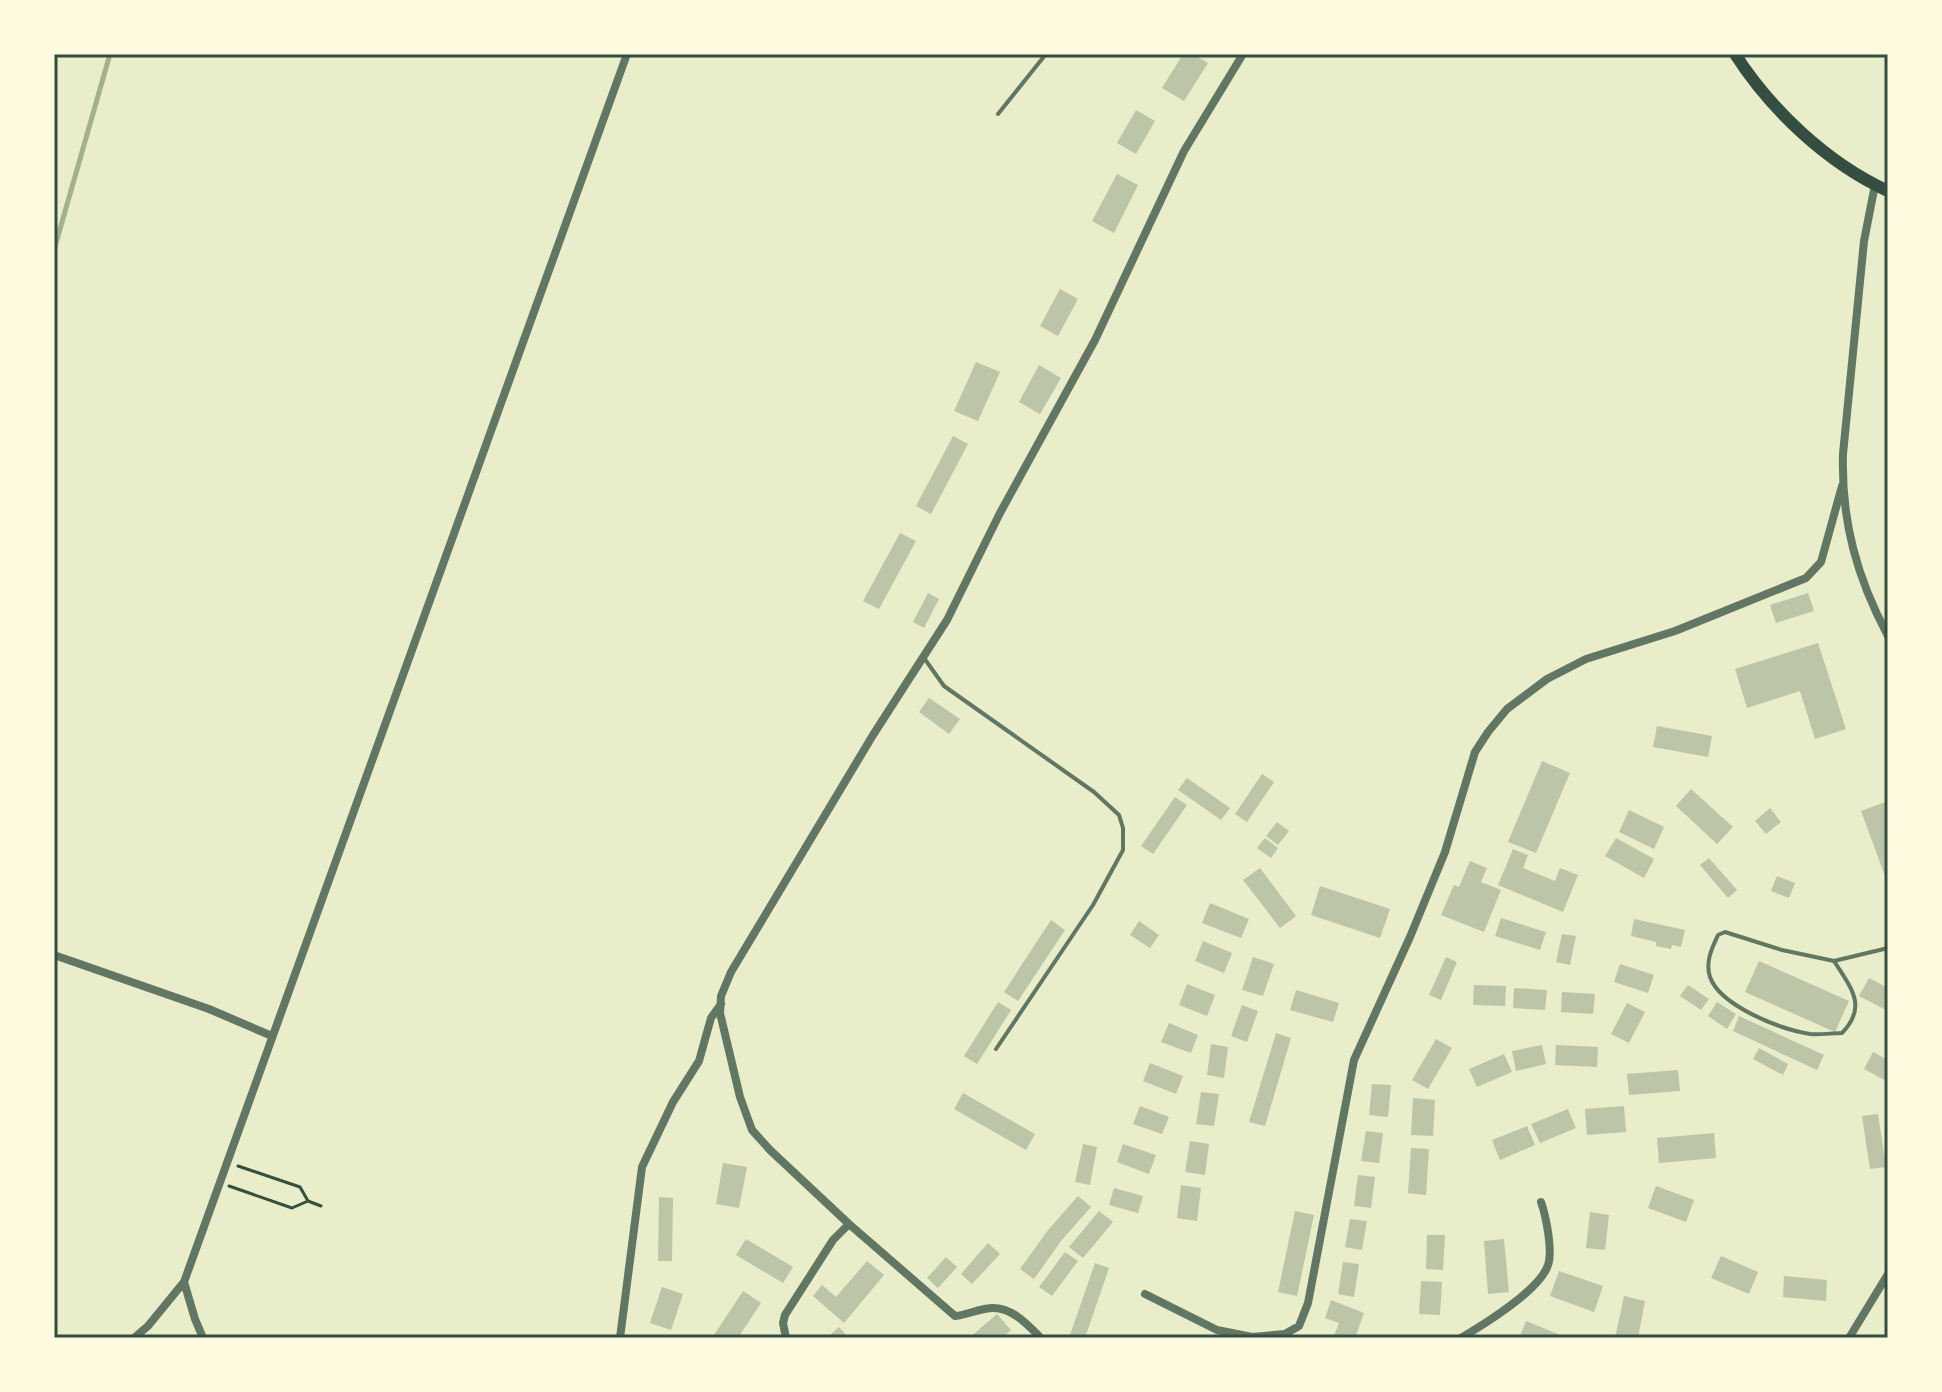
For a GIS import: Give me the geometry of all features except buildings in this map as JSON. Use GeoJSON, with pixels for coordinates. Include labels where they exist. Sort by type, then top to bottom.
{"type":"FeatureCollection","features":[{"type":"Feature","properties":{"kind":"main road"},"geometry":{"type":"LineString","coordinates":[[1735,54],[1750,78],[1790,122],[1838,161],[1888,191]]}},
{"type":"Feature","properties":{"kind":"street"},"geometry":{"type":"LineString","coordinates":[[134,1338],[148,1326],[184,1282],[627,54]]}},
{"type":"Feature","properties":{"kind":"street"},"geometry":{"type":"LineString","coordinates":[[1041,1338],[1024,1321],[1006,1311],[991,1308],[955,1316],[770,1150],[752,1130],[740,1097],[720,1013],[721,996],[731,972],[873,735],[947,620],[1000,513],[1095,340],[1184,151],[1243,54]]}},
{"type":"Feature","properties":{"kind":"street"},"geometry":{"type":"LineString","coordinates":[[1875,185],[1864,241],[1842,486],[1856,561],[1868,597],[1888,636]]}},
{"type":"Feature","properties":{"kind":"street"},"geometry":{"type":"LineString","coordinates":[[1145,1294],[1217,1330],[1252,1337],[1285,1334],[1299,1326],[1308,1303],[1354,1060],[1445,852],[1475,752],[1507,709],[1547,679],[1586,659],[1675,631],[1806,578],[1821,562],[1842,486]]}},
{"type":"Feature","properties":{"kind":"street"},"geometry":{"type":"LineString","coordinates":[[54,955],[209,1009],[272,1036]]}},
{"type":"Feature","properties":{"kind":"street"},"geometry":{"type":"LineString","coordinates":[[620,1338],[642,1167],[673,1102],[699,1061],[711,1018],[721,1003]]}},
{"type":"Feature","properties":{"kind":"street"},"geometry":{"type":"LineString","coordinates":[[1461,1338],[1501,1314],[1539,1278],[1548,1265],[1546,1215],[1541,1202]]}},
{"type":"Feature","properties":{"kind":"street"},"geometry":{"type":"LineString","coordinates":[[786,1338],[785,1315],[833,1240],[849,1224]]}},
{"type":"Feature","properties":{"kind":"street"},"geometry":{"type":"LineString","coordinates":[[1849,1338],[1888,1274]]}},
{"type":"Feature","properties":{"kind":"street"},"geometry":{"type":"LineString","coordinates":[[184,1282],[199,1336]]}},
{"type":"Feature","properties":{"kind":"lane"},"geometry":{"type":"LineString","coordinates":[[998,114],[1046,54]]}},
{"type":"Feature","properties":{"kind":"lane"},"geometry":{"type":"LineString","coordinates":[[924,658],[944,686],[1094,792],[1119,815],[1123,828],[1123,850],[1093,905],[996,1049]]}},
{"type":"Feature","properties":{"kind":"lane"},"geometry":{"type":"LineString","coordinates":[[1834,961],[1852,990],[1856,1009],[1855,1019],[1842,1033],[1811,1034],[1757,1015],[1735,1005],[1716,988],[1709,975],[1709,953],[1718,935],[1725,932],[1782,950],[1834,961],[1888,948]]}},
{"type":"Feature","properties":{"kind":"path"},"geometry":{"type":"LineString","coordinates":[[242,1167],[300,1187],[308,1201],[321,1206]]}},
{"type":"Feature","properties":{"kind":"path"},"geometry":{"type":"LineString","coordinates":[[235,1188],[292,1208],[308,1201]]}},
{"type":"Feature","properties":{"kind":"waterway"},"geometry":{"type":"LineString","coordinates":[[54,250],[110,54]]}}]}
